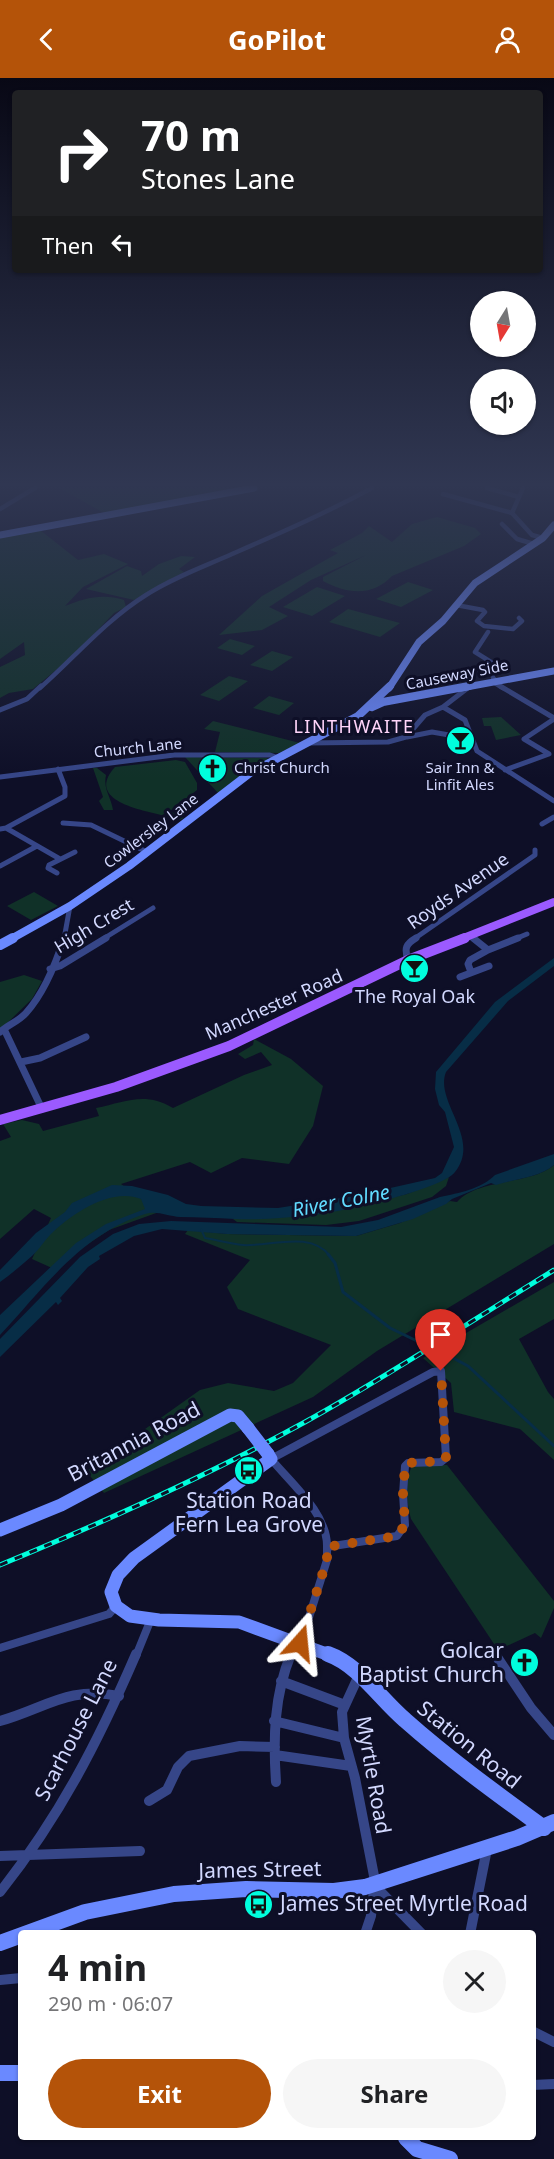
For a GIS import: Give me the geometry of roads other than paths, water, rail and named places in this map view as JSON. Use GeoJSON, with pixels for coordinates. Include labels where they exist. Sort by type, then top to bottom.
{"type":"FeatureCollection","features":[{"type":"Feature","properties":{"kind":"main road","name":"Manchester Road"},"geometry":{"type":"LineString","coordinates":[[0,1120],[116,1087],[228,1046],[270,1028],[408,960],[554,902]]}},
{"type":"Feature","properties":{"kind":"street"},"geometry":{"type":"LineString","coordinates":[[0,710],[27,699],[78,654],[115,616],[163,585]]}},
{"type":"Feature","properties":{"kind":"street"},"geometry":{"type":"LineString","coordinates":[[366,709],[389,688],[419,642],[443,621],[473,585]]}},
{"type":"Feature","properties":{"kind":"street"},"geometry":{"type":"LineString","coordinates":[[456,605],[483,610],[484,612],[477,621],[484,626],[513,629],[520,625],[522,621],[519,618]]}},
{"type":"Feature","properties":{"kind":"street"},"geometry":{"type":"LineString","coordinates":[[488,632],[474,652],[491,662],[495,682],[554,718],[524,739],[549,754],[505,770]]}},
{"type":"Feature","properties":{"kind":"street","name":"Causeway Side"},"geometry":{"type":"LineString","coordinates":[[366,709],[386,702],[554,671]]}},
{"type":"Feature","properties":{"kind":"street"},"geometry":{"type":"LineString","coordinates":[[406,738],[425,715],[443,707],[469,687]]}},
{"type":"Feature","properties":{"kind":"street"},"geometry":{"type":"LineString","coordinates":[[443,707],[465,720],[477,751],[554,801]]}},
{"type":"Feature","properties":{"kind":"street","name":"Cowlersley Lane"},"geometry":{"type":"LineString","coordinates":[[0,945],[70,906],[147,852],[250,773],[348,722],[366,709]]}},
{"type":"Feature","properties":{"kind":"street"},"geometry":{"type":"LineString","coordinates":[[308,743],[388,742],[432,732],[472,739]]}},
{"type":"Feature","properties":{"kind":"street","name":"Church Lane"},"geometry":{"type":"LineString","coordinates":[[0,777],[186,754],[270,755],[279,758]]}},
{"type":"Feature","properties":{"kind":"street"},"geometry":{"type":"LineString","coordinates":[[3,829],[65,796],[65,787],[58,769]]}},
{"type":"Feature","properties":{"kind":"street"},"geometry":{"type":"LineString","coordinates":[[542,824],[554,817]]}},
{"type":"Feature","properties":{"kind":"street"},"geometry":{"type":"LineString","coordinates":[[63,823],[91,825],[147,852]]}},
{"type":"Feature","properties":{"kind":"street"},"geometry":{"type":"LineString","coordinates":[[3,829],[60,859]]}},
{"type":"Feature","properties":{"kind":"street"},"geometry":{"type":"LineString","coordinates":[[0,866],[37,846]]}},
{"type":"Feature","properties":{"kind":"street","name":"Royds Avenue"},"geometry":{"type":"LineString","coordinates":[[408,960],[405,951],[407,944],[535,855],[536,850]]}},
{"type":"Feature","properties":{"kind":"street"},"geometry":{"type":"LineString","coordinates":[[57,873],[48,868],[49,865],[75,852]]}},
{"type":"Feature","properties":{"kind":"street"},"geometry":{"type":"LineString","coordinates":[[42,1109],[21,1062],[2,1030],[26,1013],[37,1000],[65,938],[71,912],[70,906]]}},
{"type":"Feature","properties":{"kind":"street","name":"High Crest"},"geometry":{"type":"LineString","coordinates":[[51,969],[60,966],[153,908]]}},
{"type":"Feature","properties":{"kind":"street"},"geometry":{"type":"LineString","coordinates":[[0,934],[10,939]]}},
{"type":"Feature","properties":{"kind":"street"},"geometry":{"type":"LineString","coordinates":[[471,972],[468,964],[470,960],[527,934]]}},
{"type":"Feature","properties":{"kind":"street"},"geometry":{"type":"LineString","coordinates":[[470,935],[489,950]]}},
{"type":"Feature","properties":{"kind":"street"},"geometry":{"type":"LineString","coordinates":[[460,977],[489,966]]}},
{"type":"Feature","properties":{"kind":"street"},"geometry":{"type":"LineString","coordinates":[[21,1062],[40,1058],[86,1037]]}},
{"type":"Feature","properties":{"kind":"street"},"geometry":{"type":"LineString","coordinates":[[0,1648],[109,1614],[116,1606],[111,1592],[118,1575],[134,1558],[269,1456],[433,1371],[441,1371],[446,1458],[441,1461],[408,1463],[405,1466],[403,1494],[405,1525],[397,1536],[327,1547]]}},
{"type":"Feature","properties":{"kind":"street","name":"Britannia Road"},"geometry":{"type":"LineString","coordinates":[[0,1530],[61,1504],[230,1415],[238,1416],[269,1456]]}},
{"type":"Feature","properties":{"kind":"street"},"geometry":{"type":"LineString","coordinates":[[269,1456],[321,1522],[327,1535],[327,1560],[276,1697],[274,1721],[276,1782]]}},
{"type":"Feature","properties":{"kind":"street","name":"Station Road"},"geometry":{"type":"LineString","coordinates":[[116,1606],[130,1617],[239,1622],[336,1657],[359,1674],[402,1718],[456,1764],[551,1827]]}},
{"type":"Feature","properties":{"kind":"street","name":"Scarhouse Lane"},"geometry":{"type":"LineString","coordinates":[[0,1892],[42,1837],[83,1765],[119,1696],[151,1619]]}},
{"type":"Feature","properties":{"kind":"street"},"geometry":{"type":"LineString","coordinates":[[493,1652],[531,1708],[554,1734]]}},
{"type":"Feature","properties":{"kind":"street","name":"Myrtle Road"},"geometry":{"type":"LineString","coordinates":[[359,1674],[342,1712],[344,1738],[374,1885],[371,1916],[366,1930]]}},
{"type":"Feature","properties":{"kind":"street"},"geometry":{"type":"LineString","coordinates":[[281,1681],[345,1705]]}},
{"type":"Feature","properties":{"kind":"street"},"geometry":{"type":"LineString","coordinates":[[0,1721],[59,1696],[95,1692],[119,1696]]}},
{"type":"Feature","properties":{"kind":"street"},"geometry":{"type":"LineString","coordinates":[[274,1721],[344,1738]]}},
{"type":"Feature","properties":{"kind":"street"},"geometry":{"type":"LineString","coordinates":[[149,1801],[164,1795],[171,1788],[178,1768],[187,1757],[241,1745],[261,1744],[275,1751],[351,1766]]}},
{"type":"Feature","properties":{"kind":"street","name":"James Street"},"geometry":{"type":"LineString","coordinates":[[33,1930],[58,1920],[129,1902],[234,1889],[334,1891],[374,1885],[551,1827]]}},
{"type":"Feature","properties":{"kind":"street"},"geometry":{"type":"LineString","coordinates":[[471,1930],[487,1849]]}},
{"type":"Feature","properties":{"kind":"street"},"geometry":{"type":"LineString","coordinates":[[0,1856],[140,1851]]}},
{"type":"Feature","properties":{"kind":"street"},"geometry":{"type":"LineString","coordinates":[[374,1885],[418,1930]]}},
{"type":"Feature","properties":{"kind":"street","name":"James Street"},"geometry":{"type":"LineString","coordinates":[[0,1943],[18,1936]]}},
{"type":"Feature","properties":{"kind":"street"},"geometry":{"type":"LineString","coordinates":[[0,1980],[18,1978]]}},
{"type":"Feature","properties":{"kind":"street"},"geometry":{"type":"LineString","coordinates":[[536,2033],[554,2042]]}},
{"type":"Feature","properties":{"kind":"street"},"geometry":{"type":"LineString","coordinates":[[0,2073],[18,2073]]}},
{"type":"Feature","properties":{"kind":"street"},"geometry":{"type":"LineString","coordinates":[[536,2085],[554,2084]]}},
{"type":"Feature","properties":{"kind":"street"},"geometry":{"type":"LineString","coordinates":[[408,2140],[417,2149],[450,2159]]}},
{"type":"Feature","properties":{"kind":"water","name":"River Colne"},"geometry":{"type":"Polygon","coordinates":[[[554,958],[554,966],[508,1001],[446,1072],[444,1084],[446,1096],[461,1133],[463,1146],[462,1159],[455,1172],[446,1179],[388,1200],[312,1215],[244,1219],[145,1214],[122,1223],[82,1249],[65,1264],[0,1335],[0,1315],[76,1243],[106,1224],[145,1209],[141,1199],[129,1196],[105,1200],[80,1211],[48,1237],[35,1254],[0,1282],[0,1270],[36,1233],[65,1212],[72,1203],[112,1185],[132,1186],[168,1195],[186,1204],[278,1208],[359,1195],[435,1178],[442,1173],[454,1147],[445,1112],[439,1105],[435,1089],[436,1072],[495,1002],[554,958]]]}},
{"type":"Feature","properties":{"kind":"water"},"geometry":{"type":"Polygon","coordinates":[[[554,1154],[554,1165],[542,1172],[496,1185],[491,1183],[452,1199],[413,1219],[356,1236],[227,1234],[162,1229],[134,1236],[99,1256],[100,1259],[88,1267],[60,1298],[62,1301],[58,1305],[56,1302],[0,1357],[0,1339],[80,1257],[113,1234],[139,1224],[171,1221],[341,1227],[378,1220],[440,1197],[469,1190],[495,1175],[554,1154]]]}},
{"type":"Feature","properties":{"kind":"waterway"},"geometry":{"type":"LineString","coordinates":[[201,1229],[205,1238],[254,1245],[301,1242],[322,1248],[328,1254]]}},
{"type":"Feature","properties":{"kind":"waterway"},"geometry":{"type":"LineString","coordinates":[[328,1254],[335,1263],[343,1292],[390,1328],[442,1353]]}},
{"type":"Feature","properties":{"kind":"waterway"},"geometry":{"type":"LineString","coordinates":[[453,1358],[468,1366],[554,1446]]}},
{"type":"Feature","properties":{"kind":"railway"},"geometry":{"type":"LineString","coordinates":[[0,1565],[155,1498],[268,1442],[368,1386],[554,1270]]}},
{"type":"Feature","properties":{"kind":"place","name":"Sair Inn & Linfit Ales"},"geometry":{"type":"Point","coordinates":[460,741]}},
{"type":"Feature","properties":{"kind":"place","name":"Christ Church"},"geometry":{"type":"Point","coordinates":[213,768]}},
{"type":"Feature","properties":{"kind":"place","name":"The Royal Oak"},"geometry":{"type":"Point","coordinates":[415,968]}},
{"type":"Feature","properties":{"kind":"place","name":"Station Road Fern Lea Grove"},"geometry":{"type":"Point","coordinates":[249,1470]}},
{"type":"Feature","properties":{"kind":"place","name":"Golcar Baptist Church"},"geometry":{"type":"Point","coordinates":[525,1663]}},
{"type":"Feature","properties":{"kind":"place","name":"James Street Myrtle Road"},"geometry":{"type":"Point","coordinates":[259,1904]}},
{"type":"Feature","properties":{"kind":"district","name":"LINTHWAITE"},"geometry":{"type":"Point","coordinates":[354,727]}}]}
